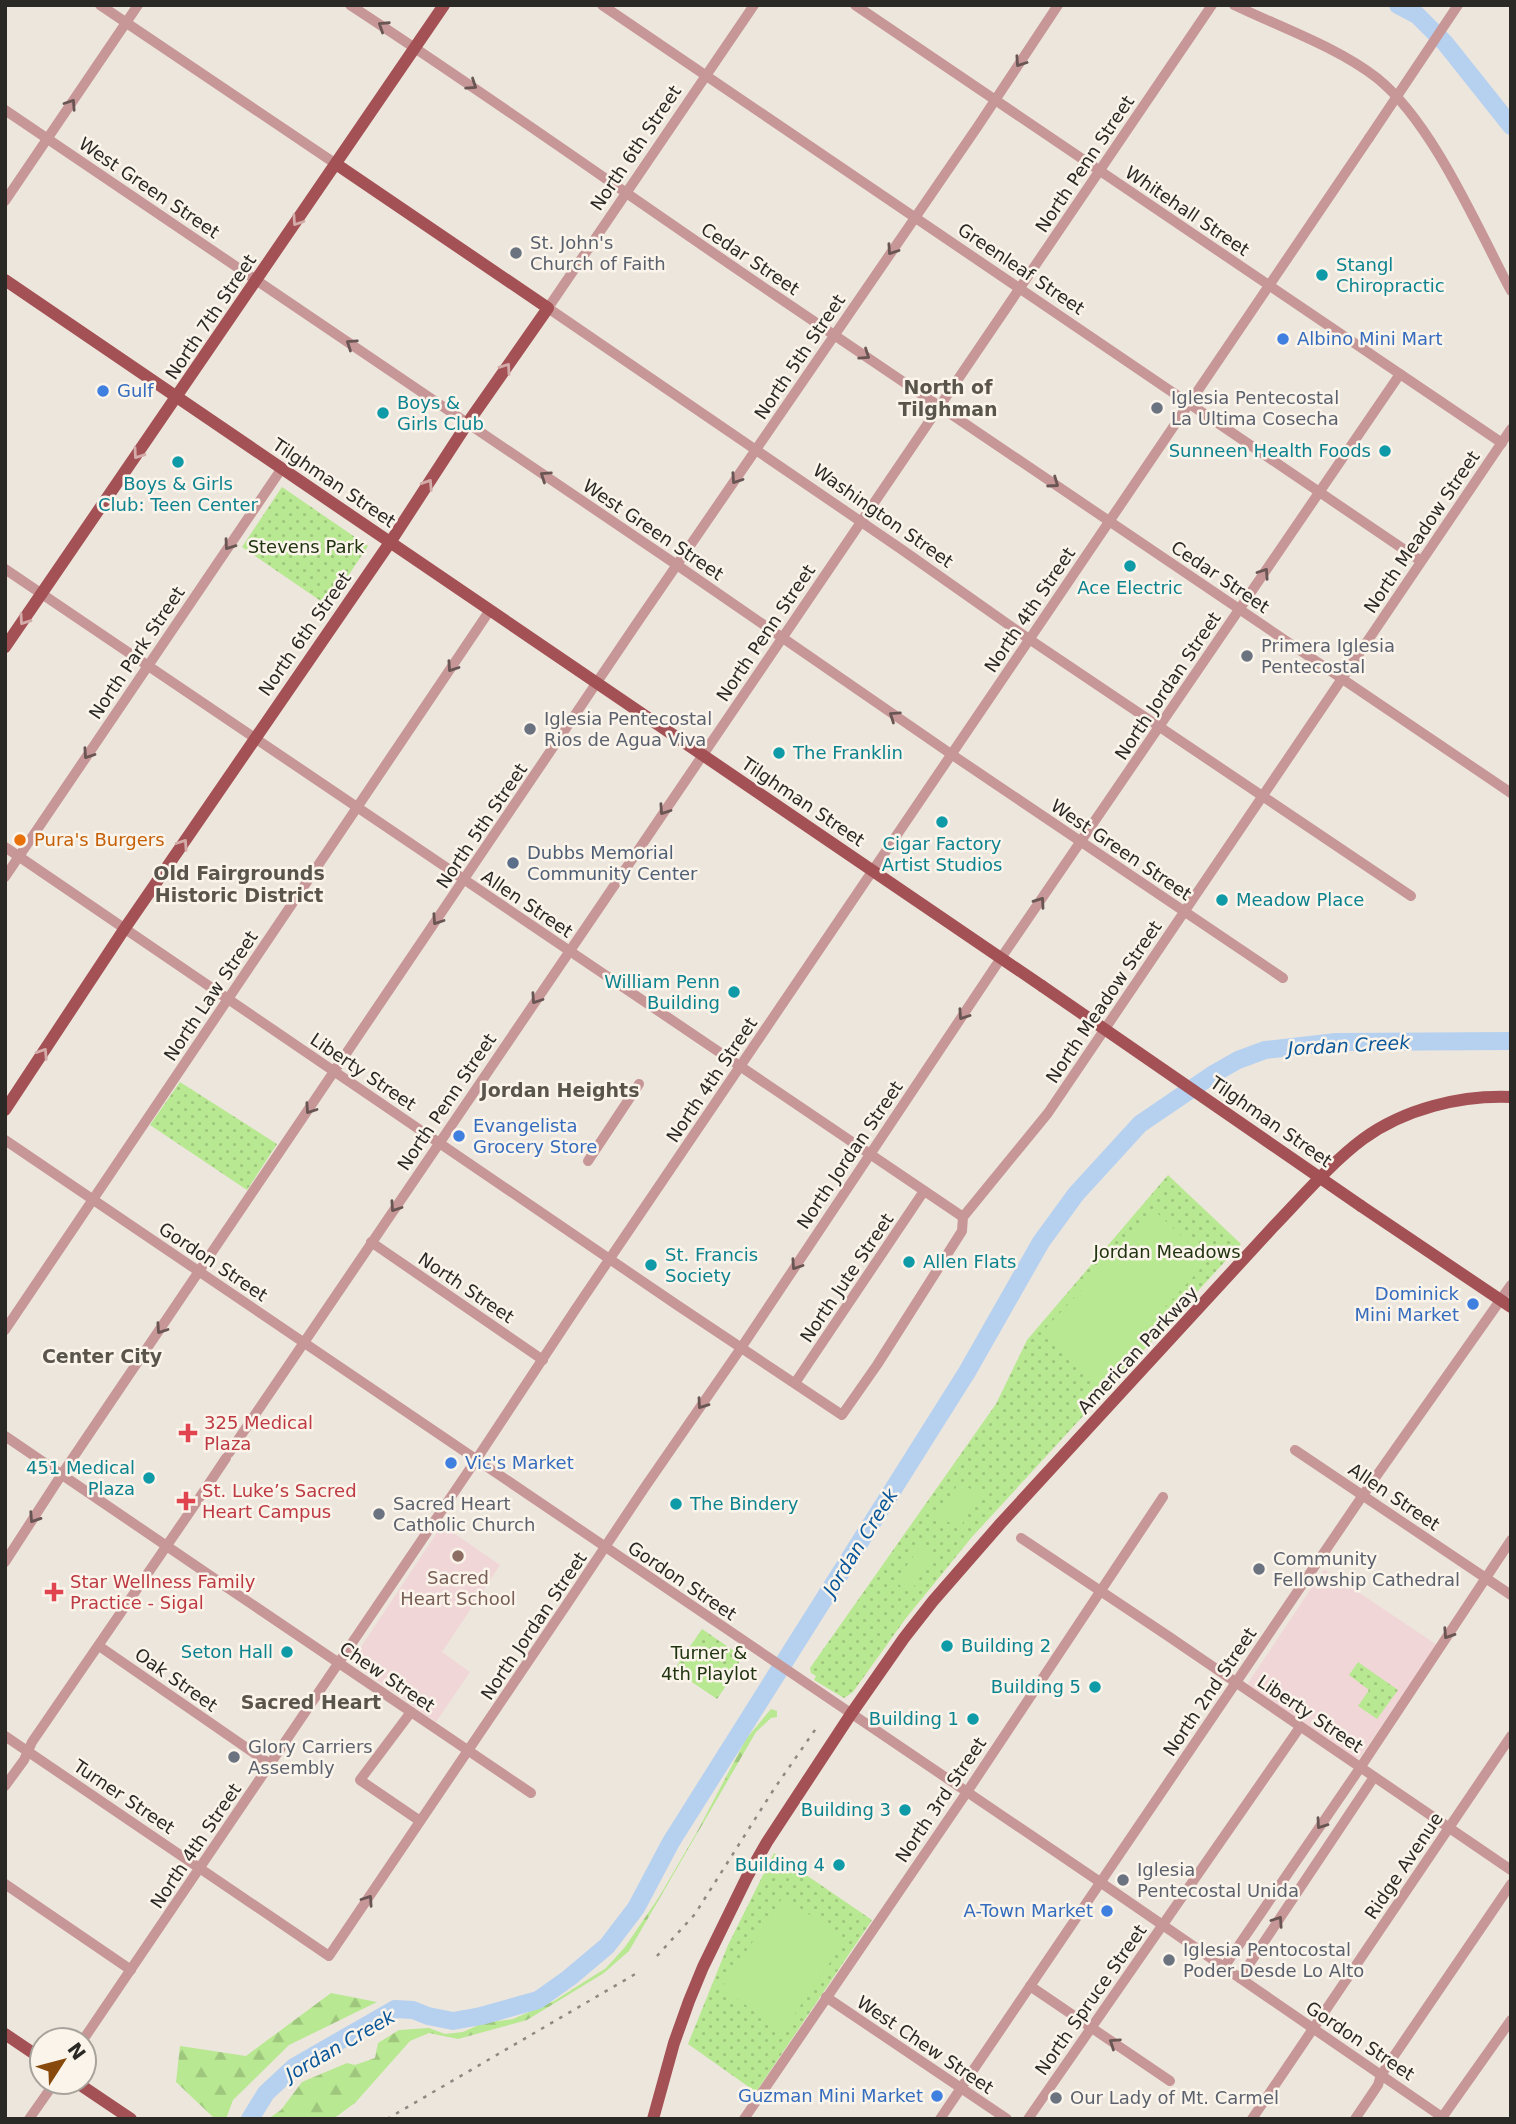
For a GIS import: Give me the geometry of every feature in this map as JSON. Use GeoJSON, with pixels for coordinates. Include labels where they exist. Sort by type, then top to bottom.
{"type":"FeatureCollection","features":[{"type":"Feature","properties":{"kind":"main road","name":"North 7th Street"},"geometry":{"type":"LineString","coordinates":[[5,647],[444,5]]}},
{"type":"Feature","properties":{"kind":"main road","name":"Washington Street"},"geometry":{"type":"LineString","coordinates":[[336,164],[548,308]]}},
{"type":"Feature","properties":{"kind":"main road","name":"Tilghman Street"},"geometry":{"type":"LineString","coordinates":[[5,280],[1506,1303]]}},
{"type":"Feature","properties":{"kind":"main road","name":"North 6th Street"},"geometry":{"type":"LineString","coordinates":[[5,1110],[125,928],[548,308]]}},
{"type":"Feature","properties":{"kind":"main road","name":"American Parkway"},"geometry":{"type":"LineString","coordinates":[[653,2119],[674,2043],[708,1956],[767,1842],[851,1714],[933,1601],[1001,1523],[1274,1226],[1349,1151],[1388,1124],[1423,1109],[1478,1098],[1511,1097]]}},
{"type":"Feature","properties":{"kind":"main road"},"geometry":{"type":"LineString","coordinates":[[5,2034],[28,2050]]}},
{"type":"Feature","properties":{"kind":"main road"},"geometry":{"type":"LineString","coordinates":[[97,2096],[131,2119]]}},
{"type":"Feature","properties":{"kind":"street"},"geometry":{"type":"LineString","coordinates":[[100,5],[336,164]]}},
{"type":"Feature","properties":{"kind":"street"},"geometry":{"type":"LineString","coordinates":[[5,201],[138,5]]}},
{"type":"Feature","properties":{"kind":"street","name":"Cedar Street"},"geometry":{"type":"LineString","coordinates":[[350,5],[1511,793]]}},
{"type":"Feature","properties":{"kind":"street","name":"Greenleaf Street"},"geometry":{"type":"LineString","coordinates":[[602,5],[1421,561]]}},
{"type":"Feature","properties":{"kind":"street","name":"North 6th Street"},"geometry":{"type":"LineString","coordinates":[[548,308],[754,5]]}},
{"type":"Feature","properties":{"kind":"street","name":"Whitehall Street"},"geometry":{"type":"LineString","coordinates":[[855,5],[1502,443]]}},
{"type":"Feature","properties":{"kind":"street","name":"North 5th Street"},"geometry":{"type":"LineString","coordinates":[[5,1562],[1058,5]]}},
{"type":"Feature","properties":{"kind":"street","name":"North Penn Street"},"geometry":{"type":"LineString","coordinates":[[5,1786],[32,1742],[303,1342],[1212,5]]}},
{"type":"Feature","properties":{"kind":"street"},"geometry":{"type":"LineString","coordinates":[[1234,5],[1351,61],[1388,88],[1403,104],[1437,153],[1511,291]]}},
{"type":"Feature","properties":{"kind":"street","name":"North 4th Street"},"geometry":{"type":"LineString","coordinates":[[93,2026],[1458,5]]}},
{"type":"Feature","properties":{"kind":"street","name":"West Green Street"},"geometry":{"type":"LineString","coordinates":[[5,110],[1283,978]]}},
{"type":"Feature","properties":{"kind":"street","name":"Washington Street"},"geometry":{"type":"LineString","coordinates":[[548,308],[1029,639],[1411,896]]}},
{"type":"Feature","properties":{"kind":"street","name":"North Jordan Street"},"geometry":{"type":"LineString","coordinates":[[329,1956],[741,1348],[1001,958],[1400,374]]}},
{"type":"Feature","properties":{"kind":"street","name":"North Meadow Street"},"geometry":{"type":"LineString","coordinates":[[842,1415],[877,1366],[961,1231],[963,1217],[1048,1113],[1511,429]]}},
{"type":"Feature","properties":{"kind":"street","name":"North Park Street"},"geometry":{"type":"LineString","coordinates":[[5,877],[282,468]]}},
{"type":"Feature","properties":{"kind":"street","name":"Allen Street"},"geometry":{"type":"LineString","coordinates":[[5,569],[963,1217]]}},
{"type":"Feature","properties":{"kind":"street","name":"North Law Street"},"geometry":{"type":"LineString","coordinates":[[5,1330],[490,610]]}},
{"type":"Feature","properties":{"kind":"street","name":"Liberty Street"},"geometry":{"type":"LineString","coordinates":[[5,847],[842,1415]]}},
{"type":"Feature","properties":{"kind":"street"},"geometry":{"type":"LineString","coordinates":[[587,1161],[639,1084]]}},
{"type":"Feature","properties":{"kind":"street","name":"Gordon Street"},"geometry":{"type":"LineString","coordinates":[[5,1140],[1100,1882],[1443,2118]]}},
{"type":"Feature","properties":{"kind":"street","name":"North Jute Street"},"geometry":{"type":"LineString","coordinates":[[795,1383],[924,1191]]}},
{"type":"Feature","properties":{"kind":"street","name":"North Street"},"geometry":{"type":"LineString","coordinates":[[371,1242],[543,1360]]}},
{"type":"Feature","properties":{"kind":"street","name":"North 2nd Street"},"geometry":{"type":"LineString","coordinates":[[940,2119],[1450,1369],[1506,1303],[1511,1285]]}},
{"type":"Feature","properties":{"kind":"street","name":"Chew Street"},"geometry":{"type":"LineString","coordinates":[[5,1436],[531,1793]]}},
{"type":"Feature","properties":{"kind":"street","name":"Allen Street"},"geometry":{"type":"LineString","coordinates":[[1295,1450],[1511,1595]]}},
{"type":"Feature","properties":{"kind":"street","name":"North 3rd Street"},"geometry":{"type":"LineString","coordinates":[[744,2119],[967,1792],[1163,1497]]}},
{"type":"Feature","properties":{"kind":"street","name":"Liberty Street"},"geometry":{"type":"LineString","coordinates":[[1021,1538],[1511,1870]]}},
{"type":"Feature","properties":{"kind":"street"},"geometry":{"type":"LineString","coordinates":[[1224,1967],[1511,1540]]}},
{"type":"Feature","properties":{"kind":"street","name":"Oak Street"},"geometry":{"type":"LineString","coordinates":[[99,1646],[270,1764]]}},
{"type":"Feature","properties":{"kind":"street"},"geometry":{"type":"LineString","coordinates":[[411,1712],[360,1780],[420,1821]]}},
{"type":"Feature","properties":{"kind":"street","name":"North Spruce Street"},"geometry":{"type":"LineString","coordinates":[[1028,2119],[1300,1727]]}},
{"type":"Feature","properties":{"kind":"street","name":"Turner Street"},"geometry":{"type":"LineString","coordinates":[[5,1736],[329,1956]]}},
{"type":"Feature","properties":{"kind":"street","name":"Ridge Avenue"},"geometry":{"type":"LineString","coordinates":[[1252,2119],[1511,1736]]}},
{"type":"Feature","properties":{"kind":"street"},"geometry":{"type":"LineString","coordinates":[[1240,1978],[1374,1777]]}},
{"type":"Feature","properties":{"kind":"street"},"geometry":{"type":"LineString","coordinates":[[5,1884],[131,1970]]}},
{"type":"Feature","properties":{"kind":"street"},"geometry":{"type":"LineString","coordinates":[[1355,2119],[1378,2085],[1381,2075],[1511,1884]]}},
{"type":"Feature","properties":{"kind":"street"},"geometry":{"type":"LineString","coordinates":[[1030,1986],[1170,2081]]}},
{"type":"Feature","properties":{"kind":"street","name":"West Chew Street"},"geometry":{"type":"LineString","coordinates":[[826,1997],[1007,2119]]}},
{"type":"Feature","properties":{"kind":"street"},"geometry":{"type":"LineString","coordinates":[[1443,2118],[1511,2020]]}},
{"type":"Feature","properties":{"kind":"street"},"geometry":{"type":"LineString","coordinates":[[29,2119],[45,2096]]}},
{"type":"Feature","properties":{"kind":"shaded area"},"geometry":{"type":"Polygon","coordinates":[[[442,1525],[500,1565],[442,1652],[470,1672],[436,1722],[351,1662],[442,1525]]]}},
{"type":"Feature","properties":{"kind":"shaded area"},"geometry":{"type":"Polygon","coordinates":[[[1324,1569],[1437,1645],[1360,1757],[1355,1759],[1248,1683],[1324,1569]]]}},
{"type":"Feature","properties":{"kind":"green space","name":"Stevens Park"},"geometry":{"type":"Polygon","coordinates":[[[282,487],[368,546],[328,606],[242,547],[282,487]]]}},
{"type":"Feature","properties":{"kind":"green space"},"geometry":{"type":"Polygon","coordinates":[[[180,1082],[277,1144],[247,1190],[150,1125],[180,1082]]]}},
{"type":"Feature","properties":{"kind":"green space","name":"Jordan Meadows"},"geometry":{"type":"Polygon","coordinates":[[[1168,1175],[1241,1244],[972,1537],[906,1618],[853,1692],[844,1698],[814,1680],[816,1676],[811,1673],[810,1668],[996,1404],[1027,1340],[1168,1175]]]}},
{"type":"Feature","properties":{"kind":"green space"},"geometry":{"type":"Polygon","coordinates":[[[1155,1211],[1208,1261],[1095,1382],[1042,1332],[1155,1211]]]}},
{"type":"Feature","properties":{"kind":"green space"},"geometry":{"type":"Polygon","coordinates":[[[959,1482],[979,1494],[960,1528],[939,1517],[959,1482]]]}},
{"type":"Feature","properties":{"kind":"green space"},"geometry":{"type":"Polygon","coordinates":[[[922,1544],[936,1554],[910,1592],[895,1582],[922,1544]]]}},
{"type":"Feature","properties":{"kind":"green space","name":"Turner & 4th Playlot"},"geometry":{"type":"Polygon","coordinates":[[[702,1629],[740,1655],[738,1668],[717,1699],[674,1670],[702,1629]]]}},
{"type":"Feature","properties":{"kind":"green space"},"geometry":{"type":"Polygon","coordinates":[[[698,1649],[733,1674],[717,1697],[682,1672],[698,1649]]]}},
{"type":"Feature","properties":{"kind":"green space"},"geometry":{"type":"Polygon","coordinates":[[[1358,1662],[1398,1690],[1377,1719],[1358,1706],[1369,1690],[1349,1675],[1358,1662]]]}},
{"type":"Feature","properties":{"kind":"green space"},"geometry":{"type":"Polygon","coordinates":[[[771,1709],[777,1711],[777,1717],[771,1718],[756,1732],[629,1951],[604,1973],[527,2020],[458,2039],[429,2033],[410,2041],[355,2103],[333,2119],[268,2119],[281,2110],[302,2082],[347,2063],[355,2065],[375,2058],[378,2043],[399,2030],[429,2028],[445,2034],[463,2032],[483,2023],[513,2019],[554,2001],[606,1968],[625,1947],[659,1897],[746,1739],[771,1709]]]}},
{"type":"Feature","properties":{"kind":"green space"},"geometry":{"type":"Polygon","coordinates":[[[774,1853],[872,1920],[756,2092],[688,2044],[728,1945],[774,1853]]]}},
{"type":"Feature","properties":{"kind":"green space"},"geometry":{"type":"Polygon","coordinates":[[[783,1897],[846,1939],[783,2031],[721,1988],[783,1897]]]}},
{"type":"Feature","properties":{"kind":"green space"},"geometry":{"type":"Polygon","coordinates":[[[331,1993],[377,2002],[289,2045],[233,2100],[226,2119],[212,2119],[213,2117],[176,2082],[180,2046],[246,2056],[331,1993]]]}},
{"type":"Feature","properties":{"kind":"waterway","name":"Jordan Creek"},"geometry":{"type":"LineString","coordinates":[[1398,5],[1417,15],[1445,43],[1511,126]]}},
{"type":"Feature","properties":{"kind":"waterway","name":"Jordan Creek"},"geometry":{"type":"LineString","coordinates":[[250,2119],[266,2093],[294,2067],[395,2009],[413,2010],[453,2021],[538,2000],[607,1946],[636,1908],[671,1842],[967,1372],[1041,1242],[1076,1194],[1140,1124],[1215,1073],[1238,1060],[1265,1050],[1336,1042],[1511,1041]]}},
{"type":"Feature","properties":{"kind":"railway"},"geometry":{"type":"LineString","coordinates":[[657,1956],[695,1914],[774,1789],[817,1727]]}},
{"type":"Feature","properties":{"kind":"railway"},"geometry":{"type":"LineString","coordinates":[[387,2119],[637,1973]]}},
{"type":"Feature","properties":{"kind":"place","name":"St. John's Church of Faith"},"geometry":{"type":"Point","coordinates":[516,253]}},
{"type":"Feature","properties":{"kind":"place","name":"Stangl Chiropractic"},"geometry":{"type":"Point","coordinates":[1322,275]}},
{"type":"Feature","properties":{"kind":"place","name":"Albino Mini Mart"},"geometry":{"type":"Point","coordinates":[1283,339]}},
{"type":"Feature","properties":{"kind":"place","name":"Gulf"},"geometry":{"type":"Point","coordinates":[103,391]}},
{"type":"Feature","properties":{"kind":"place","name":"Iglesia Pentecostal La Ultima Cosecha"},"geometry":{"type":"Point","coordinates":[1157,408]}},
{"type":"Feature","properties":{"kind":"place","name":"Boys & Girls Club"},"geometry":{"type":"Point","coordinates":[383,413]}},
{"type":"Feature","properties":{"kind":"place","name":"Sunneen Health Foods"},"geometry":{"type":"Point","coordinates":[1385,451]}},
{"type":"Feature","properties":{"kind":"place","name":"Boys & Girls Club: Teen Center"},"geometry":{"type":"Point","coordinates":[178,462]}},
{"type":"Feature","properties":{"kind":"place","name":"Ace Electric"},"geometry":{"type":"Point","coordinates":[1130,566]}},
{"type":"Feature","properties":{"kind":"place","name":"Primera Iglesia Pentecostal"},"geometry":{"type":"Point","coordinates":[1247,656]}},
{"type":"Feature","properties":{"kind":"place","name":"Iglesia Pentecostal Rios de Agua Viva"},"geometry":{"type":"Point","coordinates":[530,729]}},
{"type":"Feature","properties":{"kind":"place","name":"The Franklin"},"geometry":{"type":"Point","coordinates":[779,753]}},
{"type":"Feature","properties":{"kind":"place","name":"Cigar Factory Artist Studios"},"geometry":{"type":"Point","coordinates":[942,822]}},
{"type":"Feature","properties":{"kind":"place","name":"Pura's Burgers"},"geometry":{"type":"Point","coordinates":[20,840]}},
{"type":"Feature","properties":{"kind":"place","name":"Dubbs Memorial Community Center"},"geometry":{"type":"Point","coordinates":[513,863]}},
{"type":"Feature","properties":{"kind":"place","name":"Meadow Place"},"geometry":{"type":"Point","coordinates":[1222,900]}},
{"type":"Feature","properties":{"kind":"place","name":"William Penn Building"},"geometry":{"type":"Point","coordinates":[734,992]}},
{"type":"Feature","properties":{"kind":"place","name":"Evangelista Grocery Store"},"geometry":{"type":"Point","coordinates":[459,1136]}},
{"type":"Feature","properties":{"kind":"place","name":"Allen Flats"},"geometry":{"type":"Point","coordinates":[909,1262]}},
{"type":"Feature","properties":{"kind":"place","name":"St. Francis Society"},"geometry":{"type":"Point","coordinates":[651,1265]}},
{"type":"Feature","properties":{"kind":"place","name":"Dominick Mini Market"},"geometry":{"type":"Point","coordinates":[1473,1304]}},
{"type":"Feature","properties":{"kind":"place","name":"325 Medical Plaza"},"geometry":{"type":"Point","coordinates":[188,1433]}},
{"type":"Feature","properties":{"kind":"place","name":"Vic's Market"},"geometry":{"type":"Point","coordinates":[451,1463]}},
{"type":"Feature","properties":{"kind":"place","name":"451 Medical Plaza"},"geometry":{"type":"Point","coordinates":[149,1478]}},
{"type":"Feature","properties":{"kind":"place","name":"St. Luke’s Sacred Heart Campus"},"geometry":{"type":"Point","coordinates":[186,1501]}},
{"type":"Feature","properties":{"kind":"place","name":"The Bindery"},"geometry":{"type":"Point","coordinates":[676,1504]}},
{"type":"Feature","properties":{"kind":"place","name":"Sacred Heart Catholic Church"},"geometry":{"type":"Point","coordinates":[379,1514]}},
{"type":"Feature","properties":{"kind":"place","name":"Sacred Heart School"},"geometry":{"type":"Point","coordinates":[458,1556]}},
{"type":"Feature","properties":{"kind":"place","name":"Community Fellowship Cathedral"},"geometry":{"type":"Point","coordinates":[1259,1569]}},
{"type":"Feature","properties":{"kind":"place","name":"Star Wellness Family Practice - Sigal"},"geometry":{"type":"Point","coordinates":[54,1592]}},
{"type":"Feature","properties":{"kind":"place","name":"Building 2"},"geometry":{"type":"Point","coordinates":[947,1646]}},
{"type":"Feature","properties":{"kind":"place","name":"Seton Hall"},"geometry":{"type":"Point","coordinates":[287,1652]}},
{"type":"Feature","properties":{"kind":"place","name":"Building 5"},"geometry":{"type":"Point","coordinates":[1095,1687]}},
{"type":"Feature","properties":{"kind":"place","name":"Building 1"},"geometry":{"type":"Point","coordinates":[973,1719]}},
{"type":"Feature","properties":{"kind":"place","name":"Glory Carriers Assembly"},"geometry":{"type":"Point","coordinates":[234,1757]}},
{"type":"Feature","properties":{"kind":"place","name":"Building 3"},"geometry":{"type":"Point","coordinates":[905,1810]}},
{"type":"Feature","properties":{"kind":"place","name":"Building 4"},"geometry":{"type":"Point","coordinates":[839,1865]}},
{"type":"Feature","properties":{"kind":"place","name":"Iglesia Pentecostal Unida"},"geometry":{"type":"Point","coordinates":[1123,1880]}},
{"type":"Feature","properties":{"kind":"place","name":"A-Town Market"},"geometry":{"type":"Point","coordinates":[1107,1911]}},
{"type":"Feature","properties":{"kind":"place","name":"Iglesia Pentocostal Poder Desde Lo Alto"},"geometry":{"type":"Point","coordinates":[1169,1960]}},
{"type":"Feature","properties":{"kind":"place","name":"Guzman Mini Market"},"geometry":{"type":"Point","coordinates":[937,2096]}},
{"type":"Feature","properties":{"kind":"place","name":"Our Lady of Mt. Carmel"},"geometry":{"type":"Point","coordinates":[1056,2098]}},
{"type":"Feature","properties":{"kind":"district","name":"North of Tilghman"},"geometry":{"type":"Point","coordinates":[948,398]}},
{"type":"Feature","properties":{"kind":"district","name":"Old Fairgrounds Historic District"},"geometry":{"type":"Point","coordinates":[239,884]}},
{"type":"Feature","properties":{"kind":"district","name":"Jordan Heights"},"geometry":{"type":"Point","coordinates":[560,1090]}},
{"type":"Feature","properties":{"kind":"district","name":"Center City"},"geometry":{"type":"Point","coordinates":[102,1356]}},
{"type":"Feature","properties":{"kind":"district","name":"Sacred Heart"},"geometry":{"type":"Point","coordinates":[311,1702]}}]}
